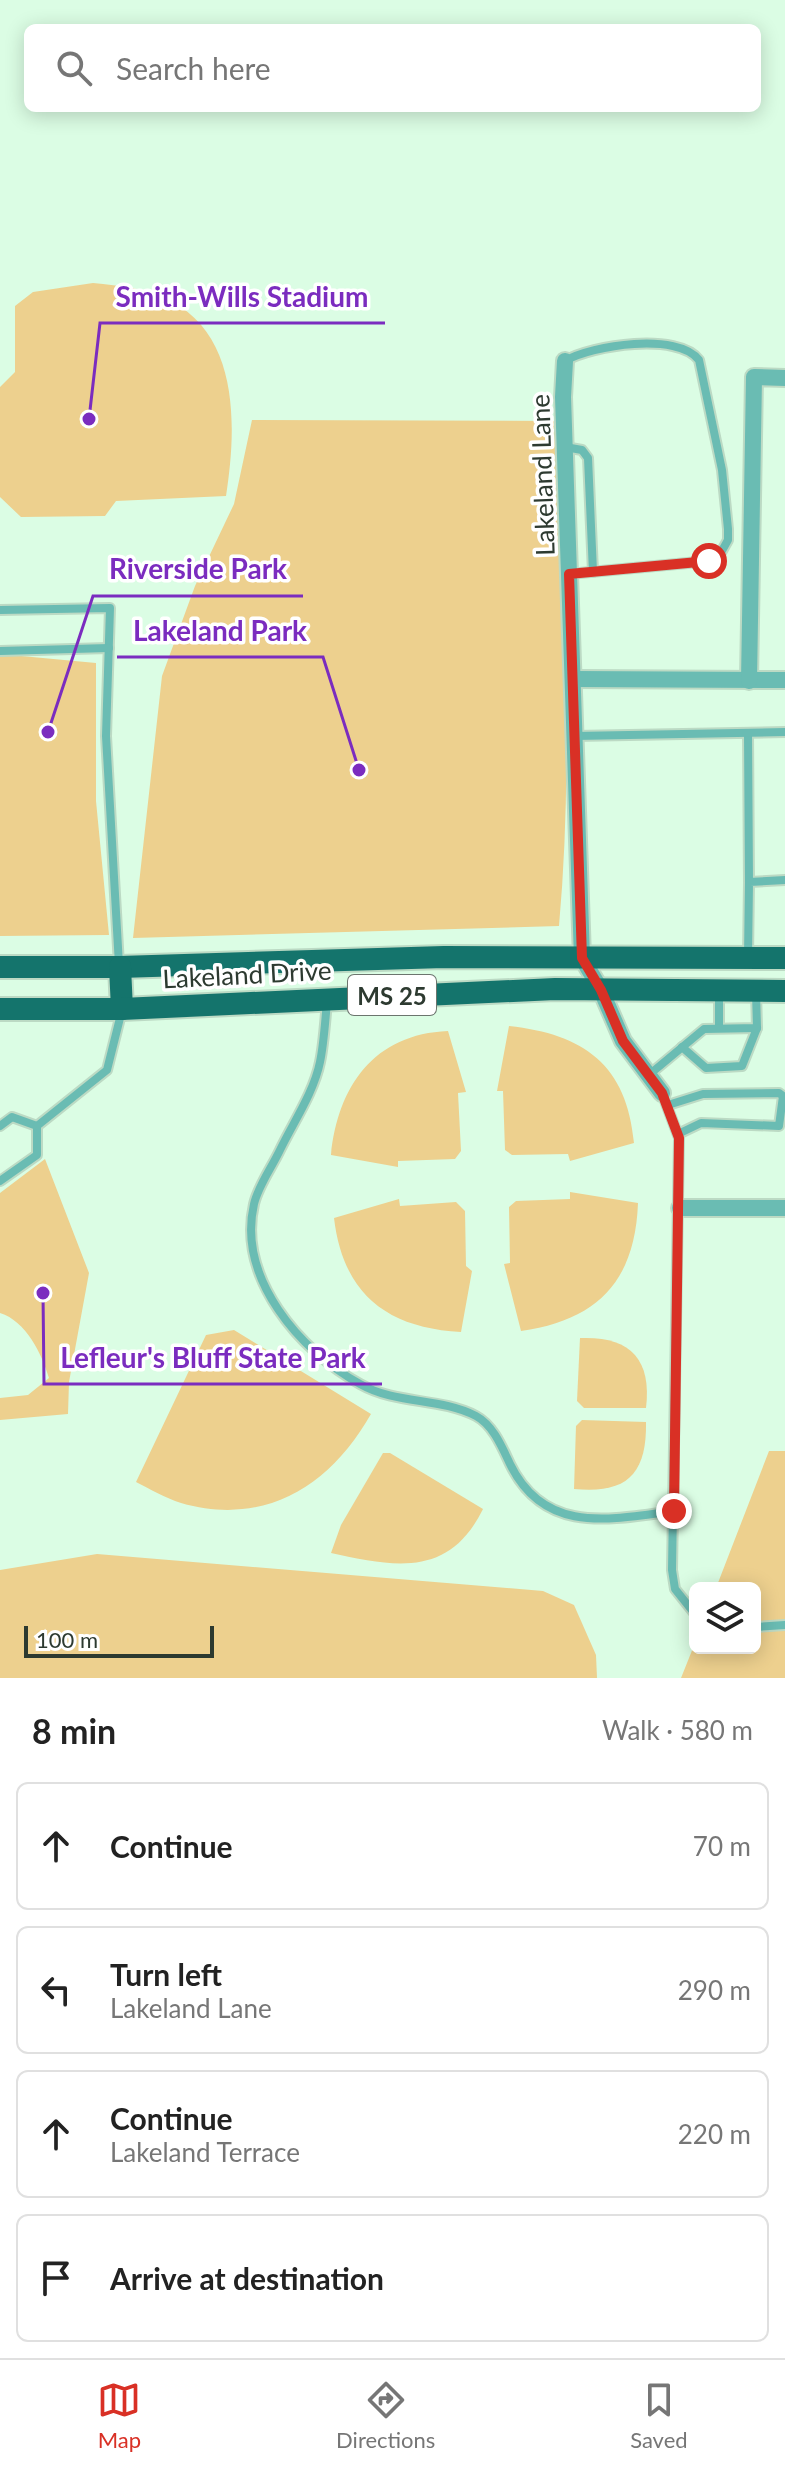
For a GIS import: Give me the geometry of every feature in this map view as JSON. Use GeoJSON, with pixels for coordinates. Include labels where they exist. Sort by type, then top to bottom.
{"type":"FeatureCollection","features":[{"type":"Feature","properties":{"kind":"highway","name":"Lakeland Drive"},"geometry":{"type":"LineString","coordinates":[[0,967],[120,967],[327,960],[785,958]]}},
{"type":"Feature","properties":{"kind":"highway"},"geometry":{"type":"LineString","coordinates":[[327,960],[327,997]]}},
{"type":"Feature","properties":{"kind":"highway"},"geometry":{"type":"LineString","coordinates":[[120,967],[122,1009]]}},
{"type":"Feature","properties":{"kind":"highway","name":"Lakeland Drive"},"geometry":{"type":"LineString","coordinates":[[0,1009],[122,1009],[327,997],[601,990],[785,991]]}},
{"type":"Feature","properties":{"kind":"street","name":"Lakeland Lane"},"geometry":{"type":"LineString","coordinates":[[565,361],[565,447],[582,958],[601,990],[623,1041],[650,1074],[665,1099]]}},
{"type":"Feature","properties":{"kind":"street"},"geometry":{"type":"LineString","coordinates":[[749,681],[754,377],[785,378]]}},
{"type":"Feature","properties":{"kind":"street"},"geometry":{"type":"LineString","coordinates":[[573,679],[785,680]]}},
{"type":"Feature","properties":{"kind":"street"},"geometry":{"type":"LineString","coordinates":[[680,1208],[785,1208]]}},
{"type":"Feature","properties":{"kind":"lane"},"geometry":{"type":"LineString","coordinates":[[565,361],[584,350],[673,345],[686,347],[699,360],[726,500],[728,540],[719,556],[709,561],[569,574]]}},
{"type":"Feature","properties":{"kind":"lane"},"geometry":{"type":"LineString","coordinates":[[565,447],[582,450],[588,458],[593,572]]}},
{"type":"Feature","properties":{"kind":"lane"},"geometry":{"type":"LineString","coordinates":[[0,610],[110,608],[108,812],[120,967]]}},
{"type":"Feature","properties":{"kind":"lane"},"geometry":{"type":"LineString","coordinates":[[0,651],[109,648]]}},
{"type":"Feature","properties":{"kind":"lane"},"geometry":{"type":"LineString","coordinates":[[575,736],[785,732]]}},
{"type":"Feature","properties":{"kind":"lane"},"geometry":{"type":"LineString","coordinates":[[748,733],[748,959]]}},
{"type":"Feature","properties":{"kind":"lane"},"geometry":{"type":"LineString","coordinates":[[749,882],[785,880]]}},
{"type":"Feature","properties":{"kind":"lane"},"geometry":{"type":"LineString","coordinates":[[719,991],[719,1028]]}},
{"type":"Feature","properties":{"kind":"lane"},"geometry":{"type":"LineString","coordinates":[[682,1047],[706,1068],[742,1066],[757,1028],[756,991]]}},
{"type":"Feature","properties":{"kind":"lane"},"geometry":{"type":"LineString","coordinates":[[327,997],[320,1064],[254,1200],[250,1229],[261,1279],[282,1315],[320,1360],[361,1385],[401,1400],[447,1405],[478,1417],[497,1436],[522,1489],[545,1507],[591,1518],[674,1511]]}},
{"type":"Feature","properties":{"kind":"lane"},"geometry":{"type":"LineString","coordinates":[[37,1126],[107,1070],[122,1009]]}},
{"type":"Feature","properties":{"kind":"lane"},"geometry":{"type":"LineString","coordinates":[[650,1074],[704,1029],[757,1028]]}},
{"type":"Feature","properties":{"kind":"lane"},"geometry":{"type":"LineString","coordinates":[[678,1134],[701,1123],[779,1126],[783,1096],[779,1093],[703,1094],[665,1099],[678,1134],[680,1208],[675,1589],[689,1606]]}},
{"type":"Feature","properties":{"kind":"lane"},"geometry":{"type":"LineString","coordinates":[[0,1126],[12,1117],[37,1126]]}},
{"type":"Feature","properties":{"kind":"lane"},"geometry":{"type":"LineString","coordinates":[[0,1181],[37,1155],[37,1126]]}},
{"type":"Feature","properties":{"kind":"lane"},"geometry":{"type":"LineString","coordinates":[[761,1627],[785,1625]]}},
{"type":"Feature","properties":{"kind":"shaded area"},"geometry":{"type":"Polygon","coordinates":[[[93,283],[133,288],[171,301],[194,317],[211,338],[222,362],[231,415],[226,496],[116,501],[105,516],[21,517],[0,497],[0,387],[15,372],[15,306],[33,292],[93,283]]]}},
{"type":"Feature","properties":{"kind":"shaded area"},"geometry":{"type":"Polygon","coordinates":[[[252,420],[558,421],[567,737],[559,926],[133,938],[162,676],[195,586],[234,504],[252,420]]]}},
{"type":"Feature","properties":{"kind":"shaded area"},"geometry":{"type":"Polygon","coordinates":[[[0,654],[96,663],[96,801],[109,935],[0,936],[0,654]]]}},
{"type":"Feature","properties":{"kind":"shaded area"},"geometry":{"type":"Polygon","coordinates":[[[509,1026],[559,1037],[597,1058],[622,1093],[630,1116],[634,1143],[570,1161],[568,1154],[512,1155],[505,1150],[503,1091],[497,1091],[509,1026]]]}},
{"type":"Feature","properties":{"kind":"shaded area"},"geometry":{"type":"Polygon","coordinates":[[[448,1031],[466,1092],[458,1093],[461,1151],[455,1159],[398,1161],[398,1167],[331,1155],[342,1107],[364,1068],[380,1053],[399,1042],[422,1034],[448,1031]]]}},
{"type":"Feature","properties":{"kind":"shaded area"},"geometry":{"type":"Polygon","coordinates":[[[45,1159],[89,1273],[69,1382],[68,1414],[0,1420],[0,1398],[28,1395],[49,1378],[37,1349],[25,1331],[18,1323],[0,1313],[0,1193],[45,1159]]]}},
{"type":"Feature","properties":{"kind":"shaded area"},"geometry":{"type":"Polygon","coordinates":[[[570,1192],[638,1203],[629,1254],[620,1275],[591,1306],[548,1326],[521,1331],[504,1264],[510,1263],[509,1207],[516,1201],[570,1199],[570,1192]]]}},
{"type":"Feature","properties":{"kind":"shaded area"},"geometry":{"type":"Polygon","coordinates":[[[399,1199],[400,1206],[456,1202],[465,1211],[466,1266],[472,1271],[461,1332],[411,1323],[391,1314],[373,1302],[347,1267],[334,1218],[399,1199]]]}},
{"type":"Feature","properties":{"kind":"shaded area"},"geometry":{"type":"Polygon","coordinates":[[[234,1330],[371,1414],[336,1462],[292,1494],[267,1504],[240,1509],[212,1509],[181,1503],[136,1482],[206,1335],[234,1330]]]}},
{"type":"Feature","properties":{"kind":"shaded area"},"geometry":{"type":"Polygon","coordinates":[[[580,1338],[612,1341],[634,1354],[645,1376],[646,1408],[584,1408],[577,1401],[580,1338]]]}},
{"type":"Feature","properties":{"kind":"shaded area"},"geometry":{"type":"Polygon","coordinates":[[[582,1420],[646,1422],[642,1456],[630,1477],[607,1488],[574,1489],[576,1426],[582,1420]]]}},
{"type":"Feature","properties":{"kind":"shaded area"},"geometry":{"type":"Polygon","coordinates":[[[769,1451],[785,1451],[785,1678],[681,1678],[691,1654],[761,1654],[761,1582],[718,1582],[769,1451]]]}},
{"type":"Feature","properties":{"kind":"shaded area"},"geometry":{"type":"Polygon","coordinates":[[[383,1453],[390,1453],[483,1509],[454,1547],[437,1557],[398,1563],[331,1553],[341,1525],[383,1453]]]}},
{"type":"Feature","properties":{"kind":"shaded area"},"geometry":{"type":"Polygon","coordinates":[[[97,1554],[543,1591],[574,1605],[596,1655],[597,1678],[0,1678],[0,1570],[97,1554]]]}},
{"type":"Feature","properties":{"kind":"place","name":"Smith-Wills Stadium"},"geometry":{"type":"Point","coordinates":[89,419]}},
{"type":"Feature","properties":{"kind":"place","name":"Riverside Park"},"geometry":{"type":"Point","coordinates":[48,732]}},
{"type":"Feature","properties":{"kind":"place","name":"Lakeland Park"},"geometry":{"type":"Point","coordinates":[359,770]}},
{"type":"Feature","properties":{"kind":"place","name":"Lefleur's Bluff State Park"},"geometry":{"type":"Point","coordinates":[43,1293]}},
{"type":"Feature","properties":{"kind":"route"},"geometry":{"type":"LineString","coordinates":[[674,1511],[679,1138],[662,1093],[623,1041],[601,990],[582,958],[569,574],[709,561]]}}]}
